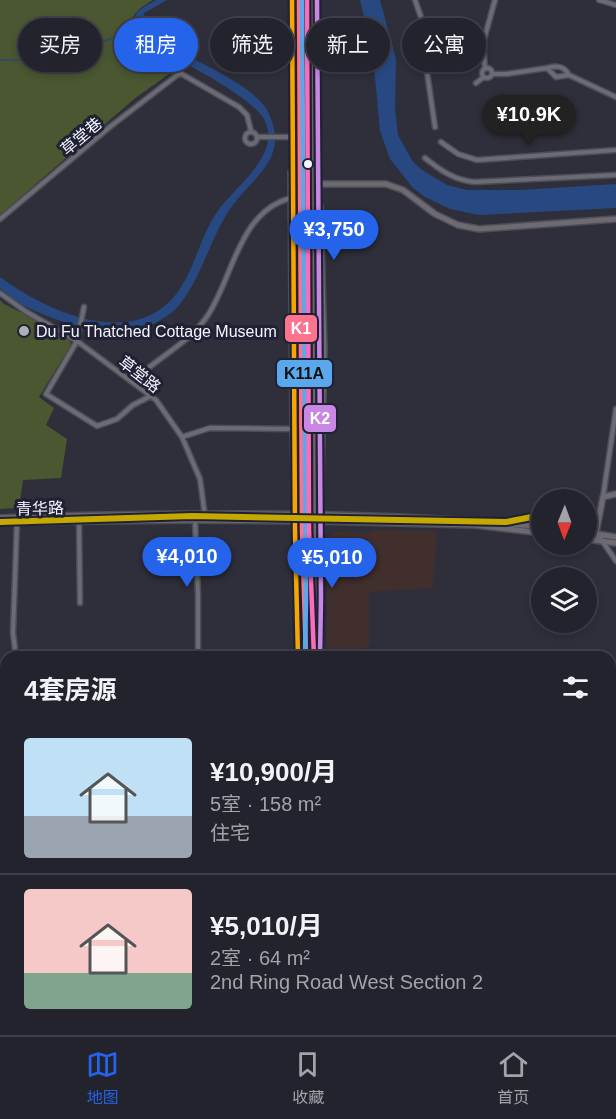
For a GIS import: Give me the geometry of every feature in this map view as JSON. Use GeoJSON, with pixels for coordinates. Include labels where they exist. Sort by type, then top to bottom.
{"type":"FeatureCollection","features":[{"type":"Feature","properties":{"kind":"highway"},"geometry":{"type":"LineString","coordinates":[[299,0],[301,651]]}},
{"type":"Feature","properties":{"kind":"highway"},"geometry":{"type":"LineString","coordinates":[[309,0],[315,651]]}},
{"type":"Feature","properties":{"kind":"highway"},"geometry":{"type":"LineString","coordinates":[[294,152],[301,396]]}},
{"type":"Feature","properties":{"kind":"highway"},"geometry":{"type":"LineString","coordinates":[[312,402],[317,375],[318,343],[316,220],[318,184]]}},
{"type":"Feature","properties":{"kind":"main road"},"geometry":{"type":"LineString","coordinates":[[294,0],[294,152],[291,165],[293,429],[301,651]]}},
{"type":"Feature","properties":{"kind":"main road"},"geometry":{"type":"LineString","coordinates":[[316,0],[318,184],[324,349],[320,518],[321,651]]}},
{"type":"Feature","properties":{"kind":"main road"},"geometry":{"type":"LineString","coordinates":[[318,184],[386,184],[403,190],[435,214],[458,225],[479,229],[616,219]]}},
{"type":"Feature","properties":{"kind":"main road"},"geometry":{"type":"LineString","coordinates":[[597,528],[603,497],[616,494]]}},
{"type":"Feature","properties":{"kind":"main road","name":"青华路"},"geometry":{"type":"LineString","coordinates":[[0,520],[79,518],[195,520],[205,517]]}},
{"type":"Feature","properties":{"kind":"main road"},"geometry":{"type":"LineString","coordinates":[[320,518],[484,521],[531,526]]}},
{"type":"Feature","properties":{"kind":"main road"},"geometry":{"type":"LineString","coordinates":[[320,518],[475,525],[531,533]]}},
{"type":"Feature","properties":{"kind":"main road","name":"青华路"},"geometry":{"type":"LineString","coordinates":[[0,520],[320,518]]}},
{"type":"Feature","properties":{"kind":"main road"},"geometry":{"type":"LineString","coordinates":[[597,533],[616,537]]}},
{"type":"Feature","properties":{"kind":"main road"},"geometry":{"type":"LineString","coordinates":[[597,534],[602,541]]}},
{"type":"Feature","properties":{"kind":"main road"},"geometry":{"type":"LineString","coordinates":[[597,540],[616,543]]}},
{"type":"Feature","properties":{"kind":"street"},"geometry":{"type":"LineString","coordinates":[[415,0],[428,37],[426,65],[435,127]]}},
{"type":"Feature","properties":{"kind":"street"},"geometry":{"type":"LineString","coordinates":[[486,32],[495,0]]}},
{"type":"Feature","properties":{"kind":"street"},"geometry":{"type":"LineString","coordinates":[[598,0],[616,5]]}},
{"type":"Feature","properties":{"kind":"street"},"geometry":{"type":"LineString","coordinates":[[476,83],[484,77],[489,78],[492,74],[560,66],[569,75],[616,97]]}},
{"type":"Feature","properties":{"kind":"street"},"geometry":{"type":"LineString","coordinates":[[547,68],[556,77],[569,75]]}},
{"type":"Feature","properties":{"kind":"street"},"geometry":{"type":"LineString","coordinates":[[486,69],[491,70],[492,74]]}},
{"type":"Feature","properties":{"kind":"street"},"geometry":{"type":"LineString","coordinates":[[483,72],[484,77]]}},
{"type":"Feature","properties":{"kind":"street","name":"草堂巷"},"geometry":{"type":"LineString","coordinates":[[0,219],[111,126],[180,73],[239,107],[247,115],[251,131]]}},
{"type":"Feature","properties":{"kind":"street"},"geometry":{"type":"LineString","coordinates":[[251,131],[258,137],[254,144],[246,142],[246,134],[251,131]]}},
{"type":"Feature","properties":{"kind":"street"},"geometry":{"type":"LineString","coordinates":[[258,137],[294,137]]}},
{"type":"Feature","properties":{"kind":"street"},"geometry":{"type":"LineString","coordinates":[[441,142],[458,154],[477,160],[616,150]]}},
{"type":"Feature","properties":{"kind":"street"},"geometry":{"type":"LineString","coordinates":[[425,158],[448,174],[474,182],[616,174]]}},
{"type":"Feature","properties":{"kind":"street"},"geometry":{"type":"LineString","coordinates":[[132,382],[147,367],[197,330],[219,296],[251,226],[263,213],[281,201],[291,198]]}},
{"type":"Feature","properties":{"kind":"street","name":"草堂路"},"geometry":{"type":"LineString","coordinates":[[0,293],[25,311],[77,341],[156,400],[182,437],[200,479],[205,517]]}},
{"type":"Feature","properties":{"kind":"street"},"geometry":{"type":"LineString","coordinates":[[84,307],[77,341],[46,393],[97,426],[117,419],[133,405],[151,396]]}},
{"type":"Feature","properties":{"kind":"street"},"geometry":{"type":"LineString","coordinates":[[603,497],[616,410]]}},
{"type":"Feature","properties":{"kind":"street"},"geometry":{"type":"LineString","coordinates":[[182,437],[210,428],[293,429]]}},
{"type":"Feature","properties":{"kind":"street"},"geometry":{"type":"LineString","coordinates":[[79,518],[80,603]]}},
{"type":"Feature","properties":{"kind":"street"},"geometry":{"type":"LineString","coordinates":[[195,520],[198,651]]}},
{"type":"Feature","properties":{"kind":"street"},"geometry":{"type":"LineString","coordinates":[[15,651],[13,633],[17,521]]}},
{"type":"Feature","properties":{"kind":"street"},"geometry":{"type":"LineString","coordinates":[[602,541],[616,561]]}},
{"type":"Feature","properties":{"kind":"shaded area"},"geometry":{"type":"Polygon","coordinates":[[[377,530],[437,531],[433,588],[369,592],[369,645],[367,649],[327,649],[327,539],[334,532],[368,533],[377,530]]]}},
{"type":"Feature","properties":{"kind":"green space"},"geometry":{"type":"Polygon","coordinates":[[[0,0],[153,0],[138,10],[133,18],[114,18],[114,72],[172,72],[134,99],[0,215],[0,0]]]}},
{"type":"Feature","properties":{"kind":"green space"},"geometry":{"type":"Polygon","coordinates":[[[0,300],[42,323],[70,341],[71,345],[39,397],[54,408],[46,425],[67,439],[61,478],[23,480],[19,508],[0,509],[0,300]]]}},
{"type":"Feature","properties":{"kind":"water"},"geometry":{"type":"Polygon","coordinates":[[[156,0],[167,0],[144,13],[143,18],[134,18],[144,7],[156,0]]]}},
{"type":"Feature","properties":{"kind":"water"},"geometry":{"type":"Polygon","coordinates":[[[360,0],[380,0],[385,18],[364,18],[360,0]]]}},
{"type":"Feature","properties":{"kind":"water"},"geometry":{"type":"Polygon","coordinates":[[[390,37],[396,59],[395,109],[398,135],[413,162],[422,170],[447,185],[467,190],[520,190],[616,184],[616,208],[479,215],[450,209],[425,197],[413,188],[390,159],[380,131],[374,72],[390,72],[390,37]]]}},
{"type":"Feature","properties":{"kind":"water"},"geometry":{"type":"Polygon","coordinates":[[[198,61],[210,67],[210,72],[219,72],[230,78],[258,99],[267,110],[274,128],[275,143],[264,168],[226,215],[194,283],[176,309],[159,321],[145,327],[118,333],[104,332],[64,322],[36,311],[23,305],[0,288],[0,277],[17,289],[59,310],[82,318],[105,322],[127,322],[148,316],[167,304],[176,295],[189,272],[210,223],[253,170],[267,146],[268,134],[265,121],[257,111],[244,99],[198,70],[198,61]]]}},
{"type":"Feature","properties":{"kind":"waterway"},"geometry":{"type":"LineString","coordinates":[[102,42],[114,37]]}},
{"type":"Feature","properties":{"kind":"waterway"},"geometry":{"type":"LineString","coordinates":[[0,60],[18,60]]}},
{"type":"Feature","properties":{"kind":"transit line"},"geometry":{"type":"LineString","coordinates":[[292,0],[298,651]]}},
{"type":"Feature","properties":{"kind":"transit line","name":"K1"},"geometry":{"type":"LineString","coordinates":[[299,0],[302,530],[306,651]]}},
{"type":"Feature","properties":{"kind":"transit line","name":"K11A"},"geometry":{"type":"LineString","coordinates":[[302,0],[305,651]]}},
{"type":"Feature","properties":{"kind":"transit line"},"geometry":{"type":"LineString","coordinates":[[307,0],[309,530],[314,651]]}},
{"type":"Feature","properties":{"kind":"transit line","name":"K2"},"geometry":{"type":"LineString","coordinates":[[317,0],[320,651]]}},
{"type":"Feature","properties":{"kind":"transit line"},"geometry":{"type":"LineString","coordinates":[[0,522],[192,516],[506,522],[531,517]]}},
{"type":"Feature","properties":{"kind":"place","name":"Du Fu Thatched Cottage Museum"},"geometry":{"type":"Point","coordinates":[24,331]}}]}
